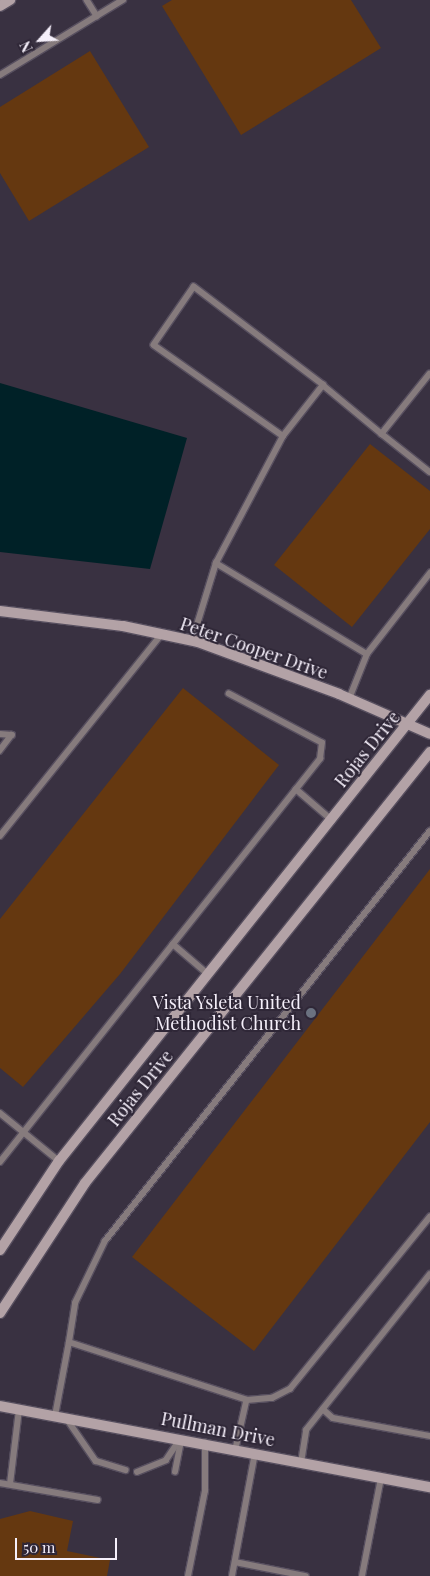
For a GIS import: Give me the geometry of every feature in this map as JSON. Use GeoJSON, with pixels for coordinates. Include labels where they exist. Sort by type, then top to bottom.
{"type":"FeatureCollection","features":[{"type":"Feature","properties":{"kind":"main road"},"geometry":{"type":"LineString","coordinates":[[0,6],[10,0]]}},
{"type":"Feature","properties":{"kind":"main road","name":"Peter Cooper Drive"},"geometry":{"type":"LineString","coordinates":[[0,611],[66,617],[192,641],[349,699],[406,726],[430,734]]}},
{"type":"Feature","properties":{"kind":"main road","name":"Rojas Drive"},"geometry":{"type":"LineString","coordinates":[[0,1250],[59,1161],[430,695]]}},
{"type":"Feature","properties":{"kind":"main road","name":"Rojas Drive"},"geometry":{"type":"LineString","coordinates":[[0,1313],[85,1183],[430,752]]}},
{"type":"Feature","properties":{"kind":"main road","name":"Pullman Drive"},"geometry":{"type":"LineString","coordinates":[[0,1406],[181,1438],[430,1487]]}},
{"type":"Feature","properties":{"kind":"lane"},"geometry":{"type":"LineString","coordinates":[[87,0],[97,16]]}},
{"type":"Feature","properties":{"kind":"lane"},"geometry":{"type":"LineString","coordinates":[[0,76],[123,0]]}},
{"type":"Feature","properties":{"kind":"lane"},"geometry":{"type":"LineString","coordinates":[[283,436],[154,344],[194,287],[322,385],[430,472]]}},
{"type":"Feature","properties":{"kind":"lane"},"geometry":{"type":"LineString","coordinates":[[382,434],[430,374]]}},
{"type":"Feature","properties":{"kind":"lane"},"geometry":{"type":"LineString","coordinates":[[192,641],[216,563],[283,436],[322,385]]}},
{"type":"Feature","properties":{"kind":"lane"},"geometry":{"type":"LineString","coordinates":[[216,563],[367,654]]}},
{"type":"Feature","properties":{"kind":"lane"},"geometry":{"type":"LineString","coordinates":[[349,699],[367,654],[430,573]]}},
{"type":"Feature","properties":{"kind":"lane"},"geometry":{"type":"LineString","coordinates":[[0,836],[162,634]]}},
{"type":"Feature","properties":{"kind":"lane"},"geometry":{"type":"LineString","coordinates":[[0,1162],[320,759],[322,743],[229,694]]}},
{"type":"Feature","properties":{"kind":"lane"},"geometry":{"type":"LineString","coordinates":[[0,734],[12,735],[0,751]]}},
{"type":"Feature","properties":{"kind":"lane"},"geometry":{"type":"LineString","coordinates":[[296,789],[332,820]]}},
{"type":"Feature","properties":{"kind":"lane"},"geometry":{"type":"LineString","coordinates":[[55,1416],[75,1302],[105,1241],[430,830]]}},
{"type":"Feature","properties":{"kind":"lane"},"geometry":{"type":"LineString","coordinates":[[173,944],[208,974]]}},
{"type":"Feature","properties":{"kind":"lane"},"geometry":{"type":"LineString","coordinates":[[0,1112],[59,1161]]}},
{"type":"Feature","properties":{"kind":"lane"},"geometry":{"type":"LineString","coordinates":[[69,1342],[247,1400],[272,1398],[290,1389],[430,1218]]}},
{"type":"Feature","properties":{"kind":"lane"},"geometry":{"type":"LineString","coordinates":[[301,1463],[306,1430],[430,1274]]}},
{"type":"Feature","properties":{"kind":"lane"},"geometry":{"type":"LineString","coordinates":[[236,1449],[247,1400]]}},
{"type":"Feature","properties":{"kind":"lane"},"geometry":{"type":"LineString","coordinates":[[323,1409],[333,1418],[430,1436]]}},
{"type":"Feature","properties":{"kind":"lane"},"geometry":{"type":"LineString","coordinates":[[10,1484],[19,1410]]}},
{"type":"Feature","properties":{"kind":"lane"},"geometry":{"type":"LineString","coordinates":[[66,1417],[96,1461],[126,1470]]}},
{"type":"Feature","properties":{"kind":"lane"},"geometry":{"type":"LineString","coordinates":[[136,1472],[166,1460],[181,1438]]}},
{"type":"Feature","properties":{"kind":"lane"},"geometry":{"type":"LineString","coordinates":[[175,1472],[181,1438]]}},
{"type":"Feature","properties":{"kind":"lane"},"geometry":{"type":"LineString","coordinates":[[188,1576],[205,1490],[205,1443]]}},
{"type":"Feature","properties":{"kind":"lane"},"geometry":{"type":"LineString","coordinates":[[232,1576],[255,1453]]}},
{"type":"Feature","properties":{"kind":"lane"},"geometry":{"type":"LineString","coordinates":[[362,1576],[381,1478]]}},
{"type":"Feature","properties":{"kind":"lane"},"geometry":{"type":"LineString","coordinates":[[0,1483],[98,1500]]}},
{"type":"Feature","properties":{"kind":"lane"},"geometry":{"type":"LineString","coordinates":[[235,1562],[306,1576]]}},
{"type":"Feature","properties":{"kind":"shaded area"},"geometry":{"type":"Polygon","coordinates":[[[0,383],[187,438],[150,569],[0,552],[0,383]]]}},
{"type":"Feature","properties":{"kind":"building"},"geometry":{"type":"Polygon","coordinates":[[[172,0],[351,0],[381,48],[241,135],[162,6],[172,0]]]}},
{"type":"Feature","properties":{"kind":"building"},"geometry":{"type":"Polygon","coordinates":[[[90,51],[149,147],[29,221],[0,173],[0,107],[90,51]]]}},
{"type":"Feature","properties":{"kind":"building"},"geometry":{"type":"Polygon","coordinates":[[[370,444],[430,491],[430,529],[352,627],[274,565],[370,444]]]}},
{"type":"Feature","properties":{"kind":"building"},"geometry":{"type":"Polygon","coordinates":[[[183,688],[279,765],[120,974],[23,1087],[0,1068],[0,919],[183,688]]]}},
{"type":"Feature","properties":{"kind":"building"},"geometry":{"type":"Polygon","coordinates":[[[430,869],[430,1122],[254,1351],[132,1257],[430,869]]]}},
{"type":"Feature","properties":{"kind":"building"},"geometry":{"type":"Polygon","coordinates":[[[30,1511],[73,1521],[67,1551],[110,1560],[107,1576],[0,1576],[0,1519],[30,1511]]]}},
{"type":"Feature","properties":{"kind":"place","name":"Vista Ysleta United Methodist Church"},"geometry":{"type":"Point","coordinates":[311,1013]}}]}
